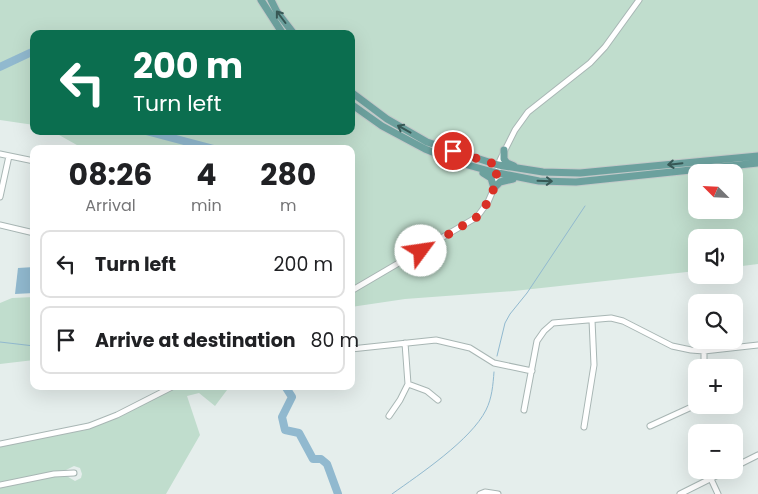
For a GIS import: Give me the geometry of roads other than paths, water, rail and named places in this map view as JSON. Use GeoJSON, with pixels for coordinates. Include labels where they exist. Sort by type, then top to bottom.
{"type":"FeatureCollection","features":[{"type":"Feature","properties":{"kind":"main road"},"geometry":{"type":"LineString","coordinates":[[261,0],[280,30]]}},
{"type":"Feature","properties":{"kind":"main road"},"geometry":{"type":"LineString","coordinates":[[271,0],[277,12],[291,30]]}},
{"type":"Feature","properties":{"kind":"main road"},"geometry":{"type":"LineString","coordinates":[[355,95],[387,119],[427,142],[498,165],[543,172],[580,173],[758,156]]}},
{"type":"Feature","properties":{"kind":"main road"},"geometry":{"type":"LineString","coordinates":[[355,107],[382,126],[425,149],[487,174],[491,178],[494,188],[500,182],[507,179],[522,178]]}},
{"type":"Feature","properties":{"kind":"main road"},"geometry":{"type":"LineString","coordinates":[[481,160],[494,159],[504,150]]}},
{"type":"Feature","properties":{"kind":"main road"},"geometry":{"type":"LineString","coordinates":[[504,150],[505,160],[521,168]]}},
{"type":"Feature","properties":{"kind":"main road"},"geometry":{"type":"LineString","coordinates":[[457,162],[497,173],[539,181],[576,182],[758,163]]}},
{"type":"Feature","properties":{"kind":"street"},"geometry":{"type":"LineString","coordinates":[[355,289],[477,217],[488,202],[494,188],[498,165],[504,150],[528,112],[590,63],[605,48],[640,0]]}},
{"type":"Feature","properties":{"kind":"street"},"geometry":{"type":"LineString","coordinates":[[0,154],[30,160]]}},
{"type":"Feature","properties":{"kind":"street"},"geometry":{"type":"LineString","coordinates":[[0,197],[9,156]]}},
{"type":"Feature","properties":{"kind":"street"},"geometry":{"type":"LineString","coordinates":[[0,225],[30,232]]}},
{"type":"Feature","properties":{"kind":"street"},"geometry":{"type":"LineString","coordinates":[[524,410],[537,342],[544,331],[553,324],[611,318],[624,321],[672,346],[704,351],[758,345]]}},
{"type":"Feature","properties":{"kind":"street"},"geometry":{"type":"LineString","coordinates":[[584,427],[594,365],[592,320]]}},
{"type":"Feature","properties":{"kind":"street"},"geometry":{"type":"LineString","coordinates":[[355,349],[436,340],[470,348],[494,363],[532,370]]}},
{"type":"Feature","properties":{"kind":"street"},"geometry":{"type":"LineString","coordinates":[[389,416],[408,384],[406,343]]}},
{"type":"Feature","properties":{"kind":"street"},"geometry":{"type":"LineString","coordinates":[[704,351],[704,359]]}},
{"type":"Feature","properties":{"kind":"street"},"geometry":{"type":"LineString","coordinates":[[408,384],[427,391],[438,400]]}},
{"type":"Feature","properties":{"kind":"street"},"geometry":{"type":"LineString","coordinates":[[0,444],[90,426],[117,415],[166,390]]}},
{"type":"Feature","properties":{"kind":"street"},"geometry":{"type":"LineString","coordinates":[[650,426],[688,409]]}},
{"type":"Feature","properties":{"kind":"street"},"geometry":{"type":"LineString","coordinates":[[743,462],[758,455]]}},
{"type":"Feature","properties":{"kind":"street"},"geometry":{"type":"LineString","coordinates":[[0,484],[54,474],[74,473]]}},
{"type":"Feature","properties":{"kind":"street"},"geometry":{"type":"LineString","coordinates":[[680,494],[709,479]]}},
{"type":"Feature","properties":{"kind":"street"},"geometry":{"type":"LineString","coordinates":[[711,479],[718,494]]}},
{"type":"Feature","properties":{"kind":"street"},"geometry":{"type":"LineString","coordinates":[[480,494],[485,492],[498,494]]}},
{"type":"Feature","properties":{"kind":"water"},"geometry":{"type":"Polygon","coordinates":[[[30,267],[30,293],[15,294],[18,268],[30,267]]]}},
{"type":"Feature","properties":{"kind":"waterway"},"geometry":{"type":"LineString","coordinates":[[0,67],[30,53]]}},
{"type":"Feature","properties":{"kind":"waterway"},"geometry":{"type":"LineString","coordinates":[[161,135],[199,145]]}},
{"type":"Feature","properties":{"kind":"waterway"},"geometry":{"type":"LineString","coordinates":[[497,356],[505,323],[510,314],[527,293],[585,206]]}},
{"type":"Feature","properties":{"kind":"waterway"},"geometry":{"type":"LineString","coordinates":[[0,342],[30,346]]}},
{"type":"Feature","properties":{"kind":"waterway"},"geometry":{"type":"LineString","coordinates":[[392,494],[444,456],[469,433],[479,421],[490,401],[494,372]]}},
{"type":"Feature","properties":{"kind":"waterway"},"geometry":{"type":"LineString","coordinates":[[288,390],[292,397],[282,417],[285,430],[299,433],[313,459],[321,459],[327,464],[338,494]]}}]}
